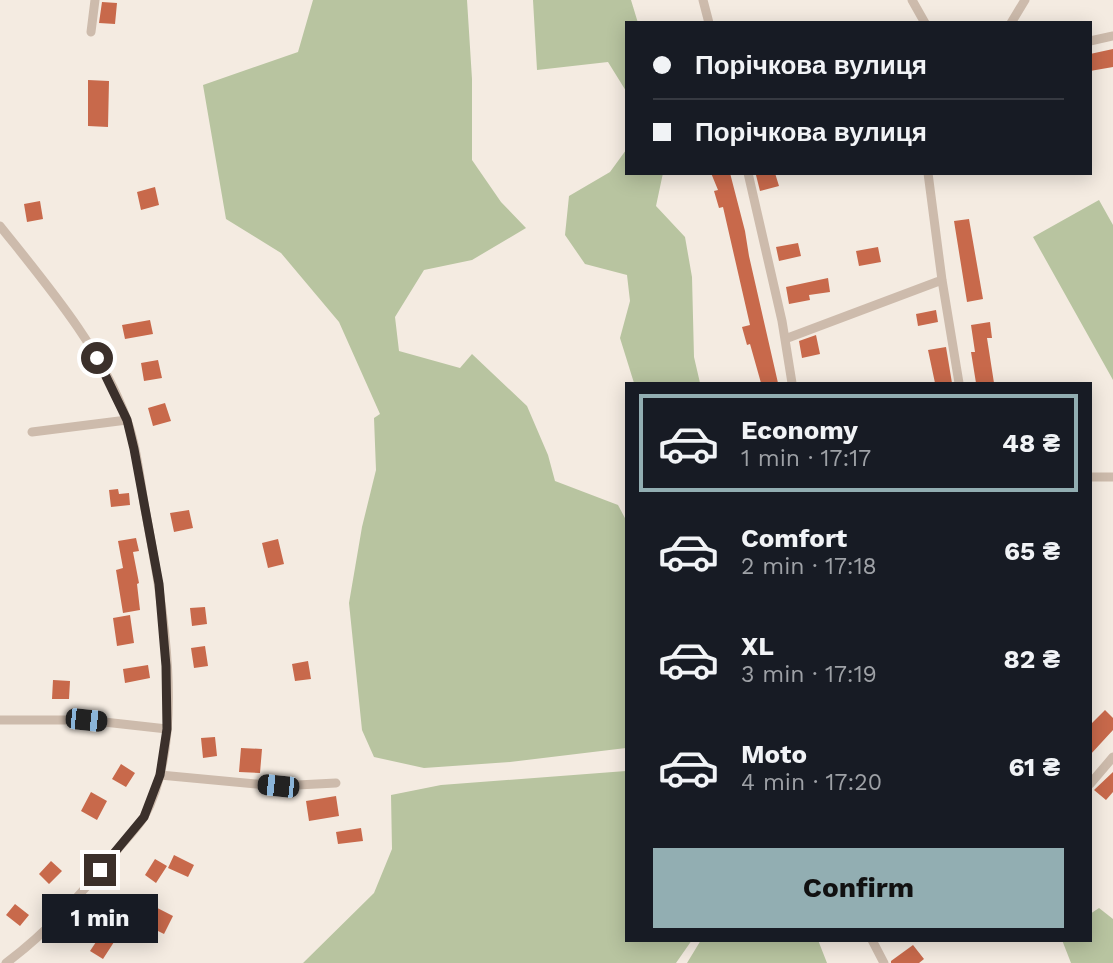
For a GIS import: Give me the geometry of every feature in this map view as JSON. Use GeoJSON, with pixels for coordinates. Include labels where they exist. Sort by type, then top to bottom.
{"type":"FeatureCollection","features":[{"type":"Feature","properties":{"kind":"street"},"geometry":{"type":"LineString","coordinates":[[91,32],[96,0]]}},
{"type":"Feature","properties":{"kind":"street"},"geometry":{"type":"LineString","coordinates":[[703,0],[708,21]]}},
{"type":"Feature","properties":{"kind":"street"},"geometry":{"type":"LineString","coordinates":[[912,0],[924,21]]}},
{"type":"Feature","properties":{"kind":"street"},"geometry":{"type":"LineString","coordinates":[[1012,21],[1025,0]]}},
{"type":"Feature","properties":{"kind":"street"},"geometry":{"type":"LineString","coordinates":[[1020,11],[1022,21]]}},
{"type":"Feature","properties":{"kind":"street"},"geometry":{"type":"LineString","coordinates":[[1092,41],[1113,36]]}},
{"type":"Feature","properties":{"kind":"street"},"geometry":{"type":"LineString","coordinates":[[748,175],[785,339],[792,382]]}},
{"type":"Feature","properties":{"kind":"street"},"geometry":{"type":"LineString","coordinates":[[928,175],[959,382]]}},
{"type":"Feature","properties":{"kind":"street"},"geometry":{"type":"LineString","coordinates":[[0,226],[63,305],[97,358],[127,420],[159,584],[166,666],[167,729],[160,775],[144,817],[36,942],[6,963]]}},
{"type":"Feature","properties":{"kind":"street"},"geometry":{"type":"LineString","coordinates":[[785,339],[942,280]]}},
{"type":"Feature","properties":{"kind":"street"},"geometry":{"type":"LineString","coordinates":[[32,432],[127,420]]}},
{"type":"Feature","properties":{"kind":"street"},"geometry":{"type":"LineString","coordinates":[[1092,477],[1113,477]]}},
{"type":"Feature","properties":{"kind":"street"},"geometry":{"type":"LineString","coordinates":[[0,720],[86,720],[167,729]]}},
{"type":"Feature","properties":{"kind":"street"},"geometry":{"type":"LineString","coordinates":[[1092,782],[1113,758]]}},
{"type":"Feature","properties":{"kind":"street"},"geometry":{"type":"LineString","coordinates":[[160,775],[278,786],[336,783]]}},
{"type":"Feature","properties":{"kind":"street"},"geometry":{"type":"LineString","coordinates":[[873,942],[884,963]]}},
{"type":"Feature","properties":{"kind":"green space"},"geometry":{"type":"Polygon","coordinates":[[[313,0],[467,0],[472,79],[472,160],[501,202],[526,228],[472,260],[424,270],[395,317],[399,351],[460,368],[472,354],[527,406],[548,455],[555,481],[618,505],[625,518],[625,748],[510,762],[424,768],[374,757],[362,730],[349,603],[362,527],[376,470],[374,418],[380,414],[339,322],[281,253],[226,219],[203,85],[298,52],[313,0]]]}},
{"type":"Feature","properties":{"kind":"green space"},"geometry":{"type":"Polygon","coordinates":[[[533,0],[631,0],[637,21],[625,21],[625,89],[608,62],[537,70],[533,0]]]}},
{"type":"Feature","properties":{"kind":"green space"},"geometry":{"type":"Polygon","coordinates":[[[625,151],[625,175],[663,175],[656,206],[685,237],[692,277],[694,357],[700,382],[634,382],[620,338],[630,301],[627,275],[585,264],[565,235],[569,196],[610,172],[625,151]]]}},
{"type":"Feature","properties":{"kind":"green space"},"geometry":{"type":"Polygon","coordinates":[[[1099,200],[1113,225],[1113,380],[1033,237],[1099,200]]]}},
{"type":"Feature","properties":{"kind":"green space"},"geometry":{"type":"Polygon","coordinates":[[[625,771],[625,942],[691,942],[676,963],[303,963],[374,893],[392,849],[391,795],[441,785],[625,771]]]}},
{"type":"Feature","properties":{"kind":"green space"},"geometry":{"type":"Polygon","coordinates":[[[1099,908],[1113,919],[1113,963],[1071,963],[1063,942],[1092,942],[1092,913],[1099,908]]]}},
{"type":"Feature","properties":{"kind":"green space"},"geometry":{"type":"Polygon","coordinates":[[[700,942],[819,942],[827,963],[687,963],[700,942]]]}},
{"type":"Feature","properties":{"kind":"building"},"geometry":{"type":"Polygon","coordinates":[[[102,2],[117,3],[115,24],[99,23],[102,2]]]}},
{"type":"Feature","properties":{"kind":"building"},"geometry":{"type":"Polygon","coordinates":[[[1113,49],[1113,67],[1092,71],[1092,54],[1113,49]]]}},
{"type":"Feature","properties":{"kind":"building"},"geometry":{"type":"Polygon","coordinates":[[[88,80],[109,81],[108,127],[88,126],[88,80]]]}},
{"type":"Feature","properties":{"kind":"building"},"geometry":{"type":"Polygon","coordinates":[[[712,175],[731,175],[778,382],[761,382],[750,344],[747,345],[742,327],[750,325],[723,207],[719,208],[714,191],[718,190],[712,175]]]}},
{"type":"Feature","properties":{"kind":"building"},"geometry":{"type":"Polygon","coordinates":[[[756,175],[776,175],[779,186],[760,191],[756,175]]]}},
{"type":"Feature","properties":{"kind":"building"},"geometry":{"type":"Polygon","coordinates":[[[155,187],[159,205],[141,210],[137,192],[155,187]]]}},
{"type":"Feature","properties":{"kind":"building"},"geometry":{"type":"Polygon","coordinates":[[[40,201],[43,219],[27,222],[24,204],[40,201]]]}},
{"type":"Feature","properties":{"kind":"building"},"geometry":{"type":"Polygon","coordinates":[[[969,219],[983,299],[967,302],[954,221],[969,219]]]}},
{"type":"Feature","properties":{"kind":"building"},"geometry":{"type":"Polygon","coordinates":[[[798,243],[801,256],[779,261],[776,247],[798,243]]]}},
{"type":"Feature","properties":{"kind":"building"},"geometry":{"type":"Polygon","coordinates":[[[878,247],[881,262],[859,266],[856,251],[878,247]]]}},
{"type":"Feature","properties":{"kind":"building"},"geometry":{"type":"Polygon","coordinates":[[[828,278],[830,292],[809,295],[810,300],[789,304],[786,287],[828,278]]]}},
{"type":"Feature","properties":{"kind":"building"},"geometry":{"type":"Polygon","coordinates":[[[936,310],[938,322],[918,326],[916,314],[936,310]]]}},
{"type":"Feature","properties":{"kind":"building"},"geometry":{"type":"Polygon","coordinates":[[[150,320],[153,334],[125,339],[122,325],[150,320]]]}},
{"type":"Feature","properties":{"kind":"building"},"geometry":{"type":"Polygon","coordinates":[[[990,322],[992,338],[987,338],[994,382],[976,382],[971,352],[975,352],[971,325],[990,322]]]}},
{"type":"Feature","properties":{"kind":"building"},"geometry":{"type":"Polygon","coordinates":[[[816,335],[820,354],[802,358],[799,341],[816,335]]]}},
{"type":"Feature","properties":{"kind":"building"},"geometry":{"type":"Polygon","coordinates":[[[946,347],[952,382],[935,382],[928,350],[946,347]]]}},
{"type":"Feature","properties":{"kind":"building"},"geometry":{"type":"Polygon","coordinates":[[[158,360],[162,378],[144,381],[141,363],[158,360]]]}},
{"type":"Feature","properties":{"kind":"building"},"geometry":{"type":"Polygon","coordinates":[[[165,403],[171,421],[153,426],[148,408],[165,403]]]}},
{"type":"Feature","properties":{"kind":"building"},"geometry":{"type":"Polygon","coordinates":[[[118,489],[119,494],[129,493],[130,505],[111,507],[109,490],[118,489]]]}},
{"type":"Feature","properties":{"kind":"building"},"geometry":{"type":"Polygon","coordinates":[[[189,510],[193,528],[174,532],[170,513],[189,510]]]}},
{"type":"Feature","properties":{"kind":"building"},"geometry":{"type":"Polygon","coordinates":[[[136,538],[139,551],[133,552],[139,583],[140,610],[123,613],[116,570],[123,568],[118,541],[136,538]]]}},
{"type":"Feature","properties":{"kind":"building"},"geometry":{"type":"Polygon","coordinates":[[[278,539],[284,564],[268,568],[262,543],[278,539]]]}},
{"type":"Feature","properties":{"kind":"building"},"geometry":{"type":"Polygon","coordinates":[[[205,607],[207,624],[192,626],[190,608],[205,607]]]}},
{"type":"Feature","properties":{"kind":"building"},"geometry":{"type":"Polygon","coordinates":[[[130,615],[134,643],[117,646],[113,618],[130,615]]]}},
{"type":"Feature","properties":{"kind":"building"},"geometry":{"type":"Polygon","coordinates":[[[205,646],[208,666],[194,668],[191,648],[205,646]]]}},
{"type":"Feature","properties":{"kind":"building"},"geometry":{"type":"Polygon","coordinates":[[[308,661],[311,679],[295,681],[292,664],[308,661]]]}},
{"type":"Feature","properties":{"kind":"building"},"geometry":{"type":"Polygon","coordinates":[[[148,665],[150,678],[125,683],[123,669],[148,665]]]}},
{"type":"Feature","properties":{"kind":"building"},"geometry":{"type":"Polygon","coordinates":[[[53,680],[70,681],[69,699],[52,699],[53,680]]]}},
{"type":"Feature","properties":{"kind":"building"},"geometry":{"type":"Polygon","coordinates":[[[1105,710],[1113,718],[1113,730],[1092,753],[1092,723],[1105,710]]]}},
{"type":"Feature","properties":{"kind":"building"},"geometry":{"type":"Polygon","coordinates":[[[215,737],[217,756],[203,758],[201,738],[215,737]]]}},
{"type":"Feature","properties":{"kind":"building"},"geometry":{"type":"Polygon","coordinates":[[[241,748],[262,749],[260,773],[239,772],[241,748]]]}},
{"type":"Feature","properties":{"kind":"building"},"geometry":{"type":"Polygon","coordinates":[[[121,764],[135,773],[126,787],[112,779],[121,764]]]}},
{"type":"Feature","properties":{"kind":"building"},"geometry":{"type":"Polygon","coordinates":[[[1113,772],[1113,792],[1106,800],[1094,790],[1113,772]]]}},
{"type":"Feature","properties":{"kind":"building"},"geometry":{"type":"Polygon","coordinates":[[[91,792],[107,801],[97,820],[81,811],[91,792]]]}},
{"type":"Feature","properties":{"kind":"building"},"geometry":{"type":"Polygon","coordinates":[[[336,796],[339,816],[309,821],[306,801],[336,796]]]}},
{"type":"Feature","properties":{"kind":"building"},"geometry":{"type":"Polygon","coordinates":[[[361,828],[363,841],[338,844],[336,832],[361,828]]]}},
{"type":"Feature","properties":{"kind":"building"},"geometry":{"type":"Polygon","coordinates":[[[174,855],[194,865],[188,877],[168,868],[174,855]]]}},
{"type":"Feature","properties":{"kind":"building"},"geometry":{"type":"Polygon","coordinates":[[[155,859],[167,866],[156,883],[145,875],[155,859]]]}},
{"type":"Feature","properties":{"kind":"building"},"geometry":{"type":"Polygon","coordinates":[[[51,861],[62,871],[49,884],[39,874],[51,861]]]}},
{"type":"Feature","properties":{"kind":"building"},"geometry":{"type":"Polygon","coordinates":[[[132,895],[173,916],[164,934],[146,925],[149,919],[125,907],[132,895]]]}},
{"type":"Feature","properties":{"kind":"building"},"geometry":{"type":"Polygon","coordinates":[[[15,904],[29,915],[20,926],[6,915],[15,904]]]}},
{"type":"Feature","properties":{"kind":"building"},"geometry":{"type":"Polygon","coordinates":[[[102,933],[114,942],[103,959],[90,951],[102,933]]]}},
{"type":"Feature","properties":{"kind":"building"},"geometry":{"type":"Polygon","coordinates":[[[913,945],[924,959],[919,963],[891,963],[891,961],[913,945]]]}},
{"type":"Feature","properties":{"kind":"route"},"geometry":{"type":"LineString","coordinates":[[97,358],[127,420],[134,449],[159,584],[166,666],[167,729],[160,775],[144,817],[100,870]]}}]}
